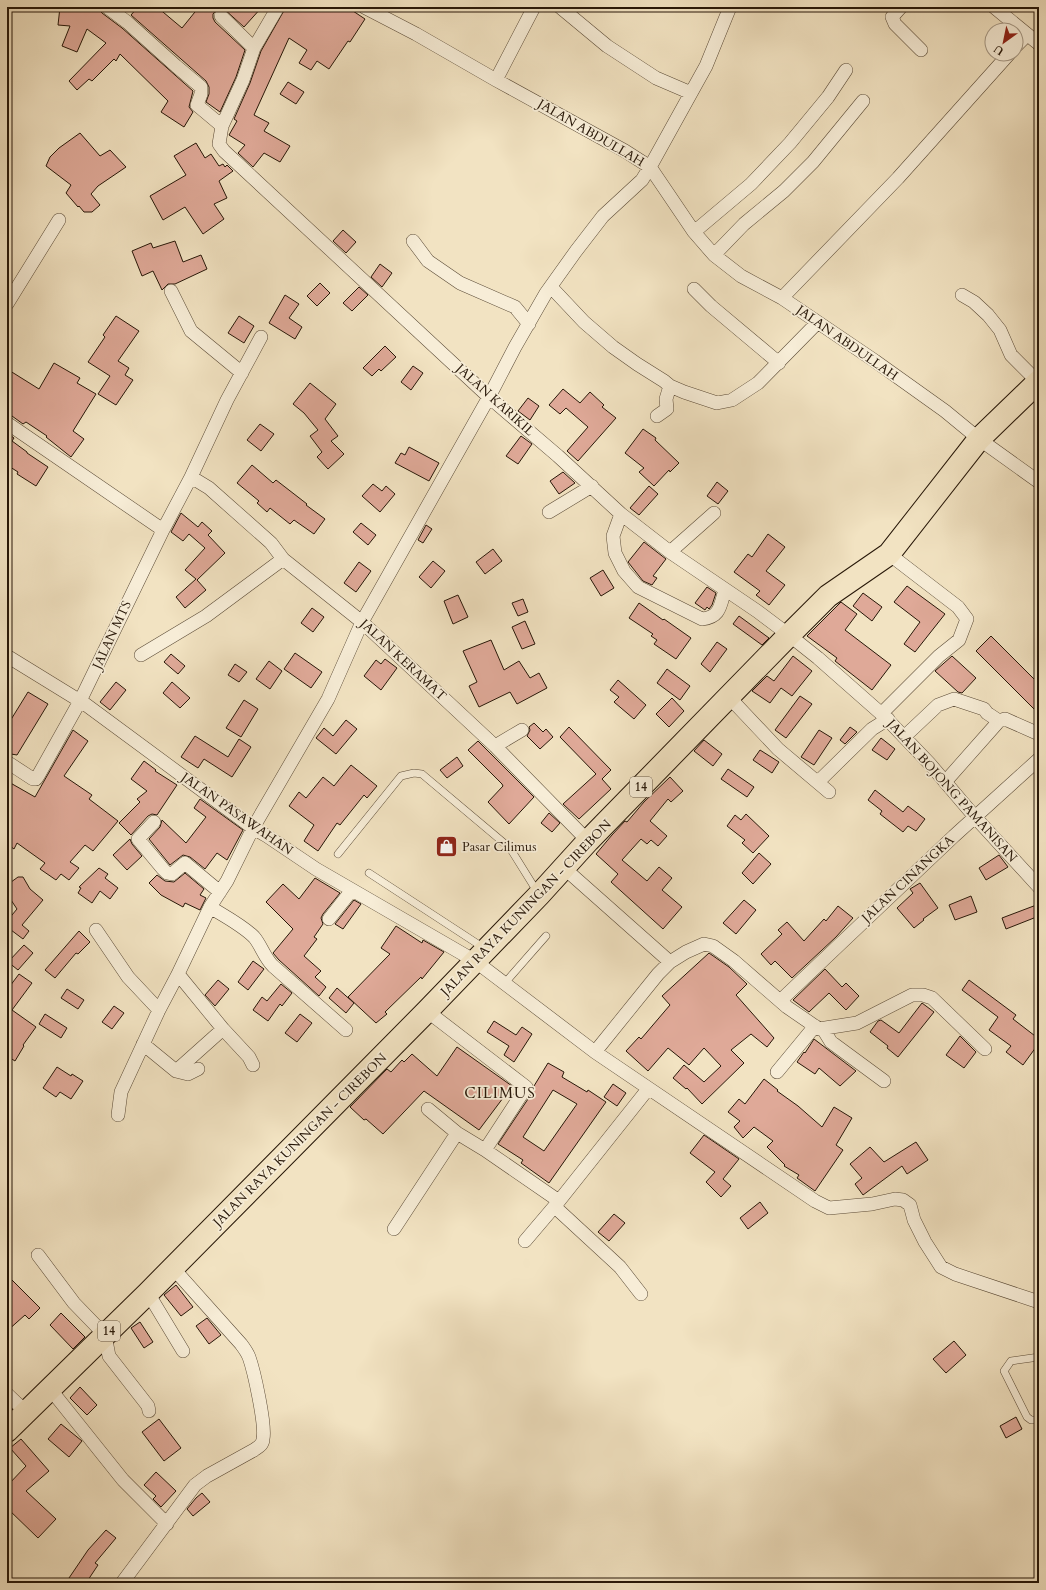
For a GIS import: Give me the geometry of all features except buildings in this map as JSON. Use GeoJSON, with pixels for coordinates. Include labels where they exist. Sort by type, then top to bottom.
{"type":"FeatureCollection","features":[{"type":"Feature","properties":{"kind":"highway","name":"JALAN RAYA KUNINGAN - CIREBON"},"geometry":{"type":"LineString","coordinates":[[7,1431],[51,1390],[173,1268],[427,1011],[728,696],[828,596],[889,554],[979,439],[1039,382]]}},
{"type":"Feature","properties":{"kind":"street"},"geometry":{"type":"LineString","coordinates":[[107,7],[127,22],[198,84],[202,89],[197,105],[222,126],[244,80],[254,48],[278,7]]}},
{"type":"Feature","properties":{"kind":"street","name":"JALAN ABDULLAH"},"geometry":{"type":"LineString","coordinates":[[364,7],[416,34],[625,151],[650,167],[694,232],[714,255],[741,276],[782,298],[926,398],[979,439],[1039,482]]}},
{"type":"Feature","properties":{"kind":"street"},"geometry":{"type":"LineString","coordinates":[[496,80],[534,7]]}},
{"type":"Feature","properties":{"kind":"street"},"geometry":{"type":"LineString","coordinates":[[560,7],[607,46],[656,78],[691,93]]}},
{"type":"Feature","properties":{"kind":"street"},"geometry":{"type":"LineString","coordinates":[[118,1115],[121,1092],[159,1010],[210,907],[220,892],[252,828],[328,699],[362,622],[551,287],[603,216],[642,180],[650,167],[706,66],[730,7]]}},
{"type":"Feature","properties":{"kind":"street"},"geometry":{"type":"LineString","coordinates":[[901,7],[892,17],[895,24],[921,50]]}},
{"type":"Feature","properties":{"kind":"street"},"geometry":{"type":"LineString","coordinates":[[994,7],[1039,44]]}},
{"type":"Feature","properties":{"kind":"street"},"geometry":{"type":"LineString","coordinates":[[221,16],[254,48]]}},
{"type":"Feature","properties":{"kind":"street"},"geometry":{"type":"LineString","coordinates":[[1024,38],[1027,35]]}},
{"type":"Feature","properties":{"kind":"street"},"geometry":{"type":"LineString","coordinates":[[782,298],[898,178],[1002,62]]}},
{"type":"Feature","properties":{"kind":"street"},"geometry":{"type":"LineString","coordinates":[[694,232],[752,184],[828,96],[846,70]]}},
{"type":"Feature","properties":{"kind":"street"},"geometry":{"type":"LineString","coordinates":[[714,255],[744,224],[789,186],[813,162],[863,101]]}},
{"type":"Feature","properties":{"kind":"street","name":"JALAN KARIKIL"},"geometry":{"type":"LineString","coordinates":[[222,126],[219,144],[224,151],[489,397],[592,486],[621,514],[670,552],[789,635]]}},
{"type":"Feature","properties":{"kind":"street"},"geometry":{"type":"LineString","coordinates":[[7,304],[59,220]]}},
{"type":"Feature","properties":{"kind":"street"},"geometry":{"type":"LineString","coordinates":[[413,241],[428,261],[460,283],[515,307],[529,324]]}},
{"type":"Feature","properties":{"kind":"street"},"geometry":{"type":"LineString","coordinates":[[551,287],[584,322],[613,347],[670,386],[716,403],[732,400],[758,382],[779,363],[817,323]]}},
{"type":"Feature","properties":{"kind":"street"},"geometry":{"type":"LineString","coordinates":[[694,289],[711,306],[779,363]]}},
{"type":"Feature","properties":{"kind":"street"},"geometry":{"type":"LineString","coordinates":[[171,291],[191,331],[242,373]]}},
{"type":"Feature","properties":{"kind":"street"},"geometry":{"type":"LineString","coordinates":[[962,295],[974,302],[988,314],[1000,330],[1011,355],[1039,382]]}},
{"type":"Feature","properties":{"kind":"street","name":"JALAN MTS"},"geometry":{"type":"LineString","coordinates":[[7,762],[36,779],[80,701],[163,530],[261,337]]}},
{"type":"Feature","properties":{"kind":"street"},"geometry":{"type":"LineString","coordinates":[[657,416],[667,409],[666,399],[670,386]]}},
{"type":"Feature","properties":{"kind":"street"},"geometry":{"type":"LineString","coordinates":[[7,423],[163,530]]}},
{"type":"Feature","properties":{"kind":"street","name":"JALAN KERAMAT"},"geometry":{"type":"LineString","coordinates":[[191,477],[209,488],[271,543],[283,559],[362,622],[496,746],[588,841]]}},
{"type":"Feature","properties":{"kind":"street"},"geometry":{"type":"LineString","coordinates":[[549,512],[592,486]]}},
{"type":"Feature","properties":{"kind":"street"},"geometry":{"type":"LineString","coordinates":[[670,552],[714,513]]}},
{"type":"Feature","properties":{"kind":"street"},"geometry":{"type":"LineString","coordinates":[[621,514],[613,536],[615,553],[624,571],[638,587],[702,619],[711,618],[718,612],[725,590]]}},
{"type":"Feature","properties":{"kind":"street"},"geometry":{"type":"LineString","coordinates":[[818,782],[885,717],[939,656],[959,640],[966,619],[958,608],[889,554]]}},
{"type":"Feature","properties":{"kind":"street"},"geometry":{"type":"LineString","coordinates":[[141,656],[206,616],[283,559]]}},
{"type":"Feature","properties":{"kind":"street","name":"JALAN BOJONG PAMANISAN"},"geometry":{"type":"LineString","coordinates":[[789,635],[818,658],[885,717],[1039,887]]}},
{"type":"Feature","properties":{"kind":"street","name":"JALAN PASAWAHAN"},"geometry":{"type":"LineString","coordinates":[[7,656],[80,701],[252,828],[267,836],[316,869],[352,890],[480,955],[504,984],[595,1052],[648,1089],[722,1136],[800,1192],[829,1208],[872,1204],[895,1199],[903,1200],[910,1205],[914,1220],[941,1267],[955,1274],[1039,1302]]}},
{"type":"Feature","properties":{"kind":"street"},"geometry":{"type":"LineString","coordinates":[[728,696],[778,749],[829,792]]}},
{"type":"Feature","properties":{"kind":"street"},"geometry":{"type":"LineString","coordinates":[[904,737],[938,705],[954,698],[984,709],[998,721]]}},
{"type":"Feature","properties":{"kind":"street"},"geometry":{"type":"LineString","coordinates":[[945,782],[998,721],[1005,719],[1039,734]]}},
{"type":"Feature","properties":{"kind":"street"},"geometry":{"type":"LineString","coordinates":[[496,746],[522,730]]}},
{"type":"Feature","properties":{"kind":"street","name":"JALAN CINANGKA"},"geometry":{"type":"LineString","coordinates":[[780,1001],[975,817],[1039,759]]}},
{"type":"Feature","properties":{"kind":"street"},"geometry":{"type":"LineString","coordinates":[[154,822],[138,839],[163,869],[167,873],[172,874],[184,863],[220,892]]}},
{"type":"Feature","properties":{"kind":"street"},"geometry":{"type":"LineString","coordinates":[[564,868],[670,962]]}},
{"type":"Feature","properties":{"kind":"street"},"geometry":{"type":"LineString","coordinates":[[328,919],[352,890]]}},
{"type":"Feature","properties":{"kind":"street"},"geometry":{"type":"LineString","coordinates":[[210,907],[250,933],[263,954],[273,966],[346,1030]]}},
{"type":"Feature","properties":{"kind":"street"},"geometry":{"type":"LineString","coordinates":[[96,930],[128,977],[159,1010]]}},
{"type":"Feature","properties":{"kind":"street"},"geometry":{"type":"LineString","coordinates":[[595,1052],[658,974],[670,962],[686,952],[704,944],[713,946],[734,961],[780,1001],[819,1028],[831,1042],[884,1081]]}},
{"type":"Feature","properties":{"kind":"street"},"geometry":{"type":"LineString","coordinates":[[178,974],[223,1029],[249,1057],[253,1065]]}},
{"type":"Feature","properties":{"kind":"street"},"geometry":{"type":"LineString","coordinates":[[777,1072],[819,1028],[857,1023],[912,995],[923,995],[932,998],[985,1050]]}},
{"type":"Feature","properties":{"kind":"street"},"geometry":{"type":"LineString","coordinates":[[427,1011],[526,1087],[485,1150]]}},
{"type":"Feature","properties":{"kind":"street"},"geometry":{"type":"LineString","coordinates":[[176,1071],[223,1029]]}},
{"type":"Feature","properties":{"kind":"street"},"geometry":{"type":"LineString","coordinates":[[143,1044],[176,1071],[188,1074],[198,1069]]}},
{"type":"Feature","properties":{"kind":"street"},"geometry":{"type":"LineString","coordinates":[[525,1241],[557,1204],[648,1089]]}},
{"type":"Feature","properties":{"kind":"street"},"geometry":{"type":"LineString","coordinates":[[428,1109],[457,1133],[485,1150],[557,1204],[620,1267],[641,1294]]}},
{"type":"Feature","properties":{"kind":"street"},"geometry":{"type":"LineString","coordinates":[[394,1229],[457,1133]]}},
{"type":"Feature","properties":{"kind":"street"},"geometry":{"type":"LineString","coordinates":[[38,1255],[74,1303],[105,1335],[109,1356],[148,1406],[148,1411]]}},
{"type":"Feature","properties":{"kind":"street"},"geometry":{"type":"LineString","coordinates":[[122,1583],[195,1486],[207,1476],[260,1446],[264,1440],[260,1405],[247,1353],[241,1344],[173,1268]]}},
{"type":"Feature","properties":{"kind":"street"},"geometry":{"type":"LineString","coordinates":[[148,1293],[183,1351]]}},
{"type":"Feature","properties":{"kind":"street"},"geometry":{"type":"LineString","coordinates":[[51,1390],[123,1480],[167,1524]]}},
{"type":"Feature","properties":{"kind":"street"},"geometry":{"type":"LineString","coordinates":[[7,1394],[26,1412]]}},
{"type":"Feature","properties":{"kind":"lane"},"geometry":{"type":"LineString","coordinates":[[338,854],[401,776],[414,773],[422,774],[510,848],[539,895]]}},
{"type":"Feature","properties":{"kind":"lane"},"geometry":{"type":"LineString","coordinates":[[369,873],[480,955]]}},
{"type":"Feature","properties":{"kind":"lane"},"geometry":{"type":"LineString","coordinates":[[504,984],[546,936]]}},
{"type":"Feature","properties":{"kind":"lane"},"geometry":{"type":"LineString","coordinates":[[1039,1357],[1011,1361],[1004,1371],[1027,1417],[1031,1420],[1039,1420]]}},
{"type":"Feature","properties":{"kind":"place","name":"Pasar Cilimus"},"geometry":{"type":"Point","coordinates":[446,847]}},
{"type":"Feature","properties":{"kind":"district","name":"CILIMUS"},"geometry":{"type":"Point","coordinates":[500,1093]}}]}
